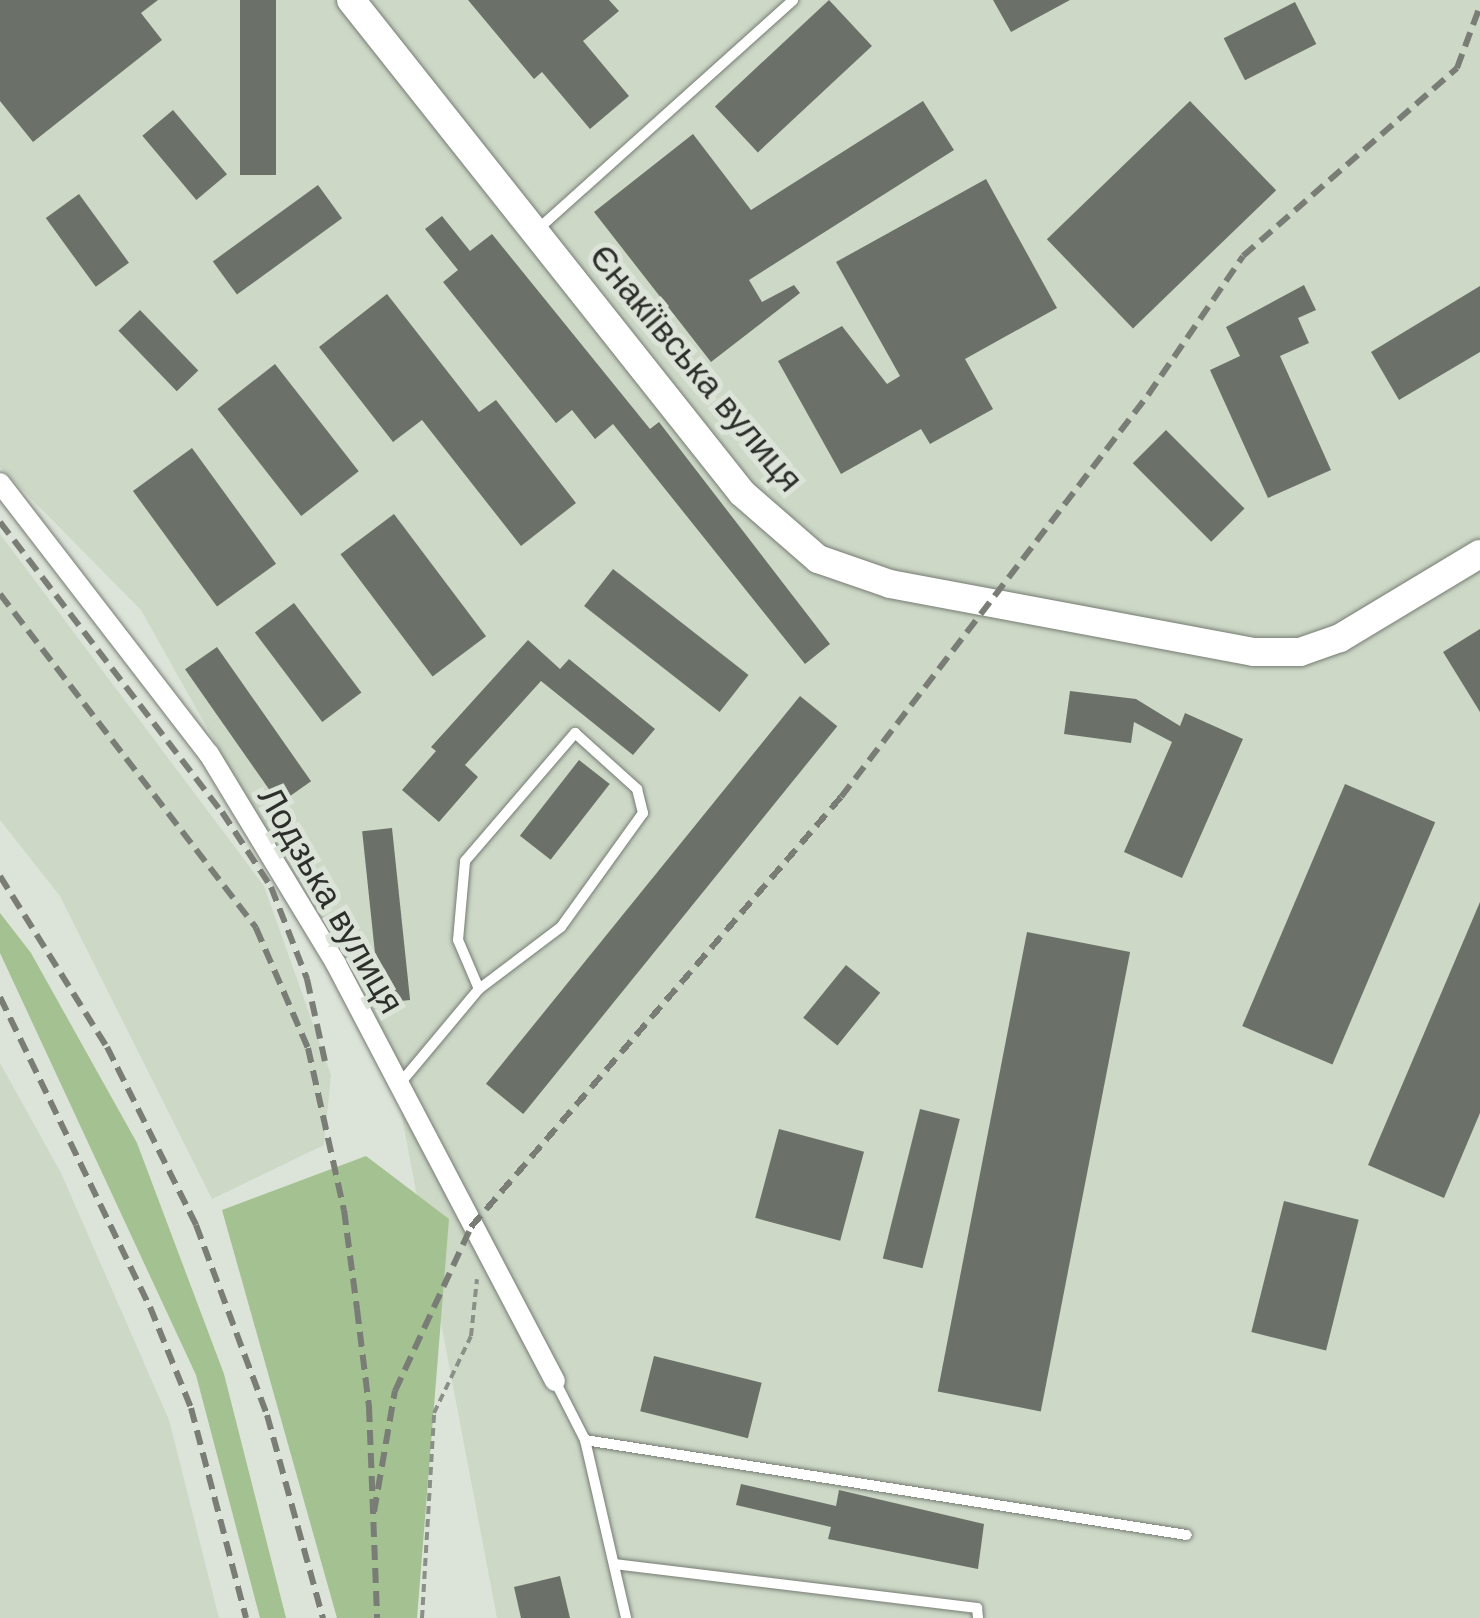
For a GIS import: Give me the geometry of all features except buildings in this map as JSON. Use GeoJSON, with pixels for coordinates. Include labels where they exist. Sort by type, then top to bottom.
{"type":"FeatureCollection","features":[{"type":"Feature","properties":{"kind":"street","name":"Єнакіївська вулиця"},"geometry":{"type":"LineString","coordinates":[[352,0],[742,493],[818,560],[890,584],[1254,652],[1300,652],[1340,638],[1480,554]]}},
{"type":"Feature","properties":{"kind":"street","name":"Лодзька вулиця"},"geometry":{"type":"LineString","coordinates":[[0,483],[208,754],[336,964],[397,1088],[555,1381]]}},
{"type":"Feature","properties":{"kind":"lane"},"geometry":{"type":"LineString","coordinates":[[535,232],[792,0]]}},
{"type":"Feature","properties":{"kind":"lane"},"geometry":{"type":"LineString","coordinates":[[397,1088],[479,988],[561,927],[643,814],[637,789],[576,734],[464,860],[458,940],[479,988]]}},
{"type":"Feature","properties":{"kind":"lane"},"geometry":{"type":"LineString","coordinates":[[555,1381],[585,1440],[626,1618]]}},
{"type":"Feature","properties":{"kind":"lane"},"geometry":{"type":"LineString","coordinates":[[585,1440],[1187,1535]]}},
{"type":"Feature","properties":{"kind":"lane"},"geometry":{"type":"LineString","coordinates":[[614,1564],[977,1608],[978,1618]]}},
{"type":"Feature","properties":{"kind":"path"},"geometry":{"type":"LineString","coordinates":[[422,1618],[434,1412],[471,1336],[481,1245]]}},
{"type":"Feature","properties":{"kind":"shaded area"},"geometry":{"type":"Polygon","coordinates":[[[0,0],[1480,0],[1480,1618],[497,1618],[390,1054],[141,610],[0,467],[0,0]]]}},
{"type":"Feature","properties":{"kind":"shaded area"},"geometry":{"type":"Polygon","coordinates":[[[0,534],[264,886],[331,1075],[324,1145],[212,1199],[60,896],[0,820],[0,534]]]}},
{"type":"Feature","properties":{"kind":"shaded area"},"geometry":{"type":"Polygon","coordinates":[[[0,1063],[61,1173],[169,1420],[219,1618],[0,1618],[0,1063]]]}},
{"type":"Feature","properties":{"kind":"green space"},"geometry":{"type":"Polygon","coordinates":[[[0,913],[31,953],[137,1143],[224,1374],[286,1618],[260,1618],[196,1375],[0,953],[0,913]]]}},
{"type":"Feature","properties":{"kind":"green space"},"geometry":{"type":"Polygon","coordinates":[[[366,1156],[449,1219],[417,1618],[337,1618],[222,1210],[366,1156]]]}},
{"type":"Feature","properties":{"kind":"railway"},"geometry":{"type":"LineString","coordinates":[[374,1512],[395,1391],[471,1227],[841,797],[1148,395],[1243,256],[1457,68],[1480,6]]}},
{"type":"Feature","properties":{"kind":"railway"},"geometry":{"type":"LineString","coordinates":[[0,522],[222,812],[271,887],[307,979],[326,1066]]}},
{"type":"Feature","properties":{"kind":"railway"},"geometry":{"type":"LineString","coordinates":[[0,594],[256,928],[308,1048],[344,1210],[369,1407],[377,1618]]}},
{"type":"Feature","properties":{"kind":"railway"},"geometry":{"type":"LineString","coordinates":[[0,876],[107,1047],[196,1225],[267,1415],[323,1618]]}},
{"type":"Feature","properties":{"kind":"railway"},"geometry":{"type":"LineString","coordinates":[[0,997],[150,1307],[191,1408],[246,1618]]}}]}
